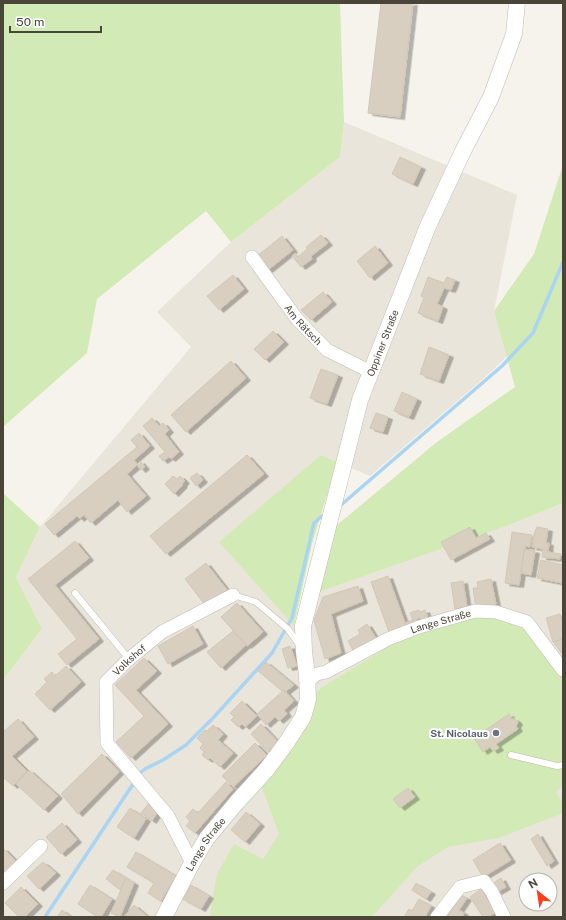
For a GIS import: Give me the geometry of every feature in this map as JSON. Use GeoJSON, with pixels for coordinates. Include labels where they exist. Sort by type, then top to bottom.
{"type":"FeatureCollection","features":[{"type":"Feature","properties":{"kind":"street","name":"Oppiner Straße"},"geometry":{"type":"LineString","coordinates":[[308,699],[303,626],[360,400],[428,226],[463,151],[491,97],[514,34],[517,3]]}},
{"type":"Feature","properties":{"kind":"street","name":"Am Rätsch"},"geometry":{"type":"LineString","coordinates":[[252,257],[297,319],[327,350],[371,372]]}},
{"type":"Feature","properties":{"kind":"street","name":"Volkshof"},"geometry":{"type":"LineString","coordinates":[[192,863],[168,816],[107,743],[106,682],[162,632],[233,595]]}},
{"type":"Feature","properties":{"kind":"street","name":"Lange Straße"},"geometry":{"type":"LineString","coordinates":[[307,682],[317,674],[326,672],[388,639],[419,627],[475,611],[496,612],[527,622],[563,670]]}},
{"type":"Feature","properties":{"kind":"street","name":"Lange Straße"},"geometry":{"type":"LineString","coordinates":[[164,917],[192,863],[207,838],[236,802],[267,768],[287,742],[303,717],[308,699]]}},
{"type":"Feature","properties":{"kind":"street"},"geometry":{"type":"LineString","coordinates":[[3,883],[40,846]]}},
{"type":"Feature","properties":{"kind":"street"},"geometry":{"type":"LineString","coordinates":[[437,917],[460,887],[484,881],[492,892],[504,917]]}},
{"type":"Feature","properties":{"kind":"lane"},"geometry":{"type":"LineString","coordinates":[[76,593],[129,660]]}},
{"type":"Feature","properties":{"kind":"lane","name":"Volkshof"},"geometry":{"type":"LineString","coordinates":[[233,595],[256,602],[288,629],[304,652]]}},
{"type":"Feature","properties":{"kind":"lane"},"geometry":{"type":"LineString","coordinates":[[511,755],[557,766],[563,765]]}},
{"type":"Feature","properties":{"kind":"shaded area"},"geometry":{"type":"Polygon","coordinates":[[[344,122],[517,195],[494,311],[507,356],[491,372],[370,476],[320,455],[294,626],[319,592],[509,525],[563,503],[563,917],[3,917],[3,680],[42,629],[16,577],[40,527],[191,347],[157,312],[231,242],[340,157],[344,122]]]}},
{"type":"Feature","properties":{"kind":"green space"},"geometry":{"type":"Polygon","coordinates":[[[3,3],[340,3],[344,122],[340,157],[231,242],[206,211],[97,299],[87,353],[3,427],[3,3]]]}},
{"type":"Feature","properties":{"kind":"green space"},"geometry":{"type":"Polygon","coordinates":[[[563,165],[563,503],[509,525],[319,592],[337,525],[437,442],[515,387],[494,311],[534,254],[563,165]]]}},
{"type":"Feature","properties":{"kind":"green space"},"geometry":{"type":"Polygon","coordinates":[[[321,455],[337,462],[312,544],[294,626],[219,542],[321,455]]]}},
{"type":"Feature","properties":{"kind":"green space"},"geometry":{"type":"Polygon","coordinates":[[[3,493],[40,527],[16,577],[42,629],[3,680],[3,493]]]}},
{"type":"Feature","properties":{"kind":"green space"},"geometry":{"type":"Polygon","coordinates":[[[474,613],[523,625],[563,674],[563,785],[556,793],[563,802],[563,813],[499,838],[448,847],[418,866],[372,917],[212,917],[210,915],[217,874],[234,844],[263,859],[279,834],[261,785],[298,740],[306,718],[310,699],[322,687],[393,644],[474,613]]]}},
{"type":"Feature","properties":{"kind":"building"},"geometry":{"type":"Polygon","coordinates":[[[381,3],[413,3],[400,117],[368,113],[381,3]]]}},
{"type":"Feature","properties":{"kind":"building"},"geometry":{"type":"Polygon","coordinates":[[[400,157],[421,167],[413,184],[392,174],[400,157]]]}},
{"type":"Feature","properties":{"kind":"building"},"geometry":{"type":"Polygon","coordinates":[[[321,235],[328,243],[311,256],[312,259],[301,267],[292,256],[295,253],[298,257],[307,249],[306,247],[321,235]]]}},
{"type":"Feature","properties":{"kind":"building"},"geometry":{"type":"Polygon","coordinates":[[[282,236],[293,250],[268,270],[256,257],[282,236]]]}},
{"type":"Feature","properties":{"kind":"building"},"geometry":{"type":"Polygon","coordinates":[[[375,246],[388,263],[370,278],[357,261],[375,246]]]}},
{"type":"Feature","properties":{"kind":"building"},"geometry":{"type":"Polygon","coordinates":[[[233,275],[244,289],[219,310],[207,296],[233,275]]]}},
{"type":"Feature","properties":{"kind":"building"},"geometry":{"type":"Polygon","coordinates":[[[428,277],[444,283],[447,277],[455,280],[451,290],[444,288],[437,304],[443,307],[438,321],[418,313],[424,298],[421,296],[428,277]]]}},
{"type":"Feature","properties":{"kind":"building"},"geometry":{"type":"Polygon","coordinates":[[[323,292],[332,302],[311,320],[301,310],[323,292]]]}},
{"type":"Feature","properties":{"kind":"building"},"geometry":{"type":"Polygon","coordinates":[[[273,331],[284,342],[265,360],[254,349],[273,331]]]}},
{"type":"Feature","properties":{"kind":"building"},"geometry":{"type":"Polygon","coordinates":[[[429,347],[449,355],[439,381],[420,374],[429,347]]]}},
{"type":"Feature","properties":{"kind":"building"},"geometry":{"type":"Polygon","coordinates":[[[231,361],[246,378],[186,432],[171,415],[231,361]]]}},
{"type":"Feature","properties":{"kind":"building"},"geometry":{"type":"Polygon","coordinates":[[[321,369],[338,375],[327,404],[310,398],[321,369]]]}},
{"type":"Feature","properties":{"kind":"building"},"geometry":{"type":"Polygon","coordinates":[[[402,392],[417,399],[409,417],[394,411],[402,392]]]}},
{"type":"Feature","properties":{"kind":"building"},"geometry":{"type":"Polygon","coordinates":[[[376,413],[388,417],[383,432],[370,428],[376,413]]]}},
{"type":"Feature","properties":{"kind":"building"},"geometry":{"type":"Polygon","coordinates":[[[152,418],[159,426],[163,423],[169,430],[165,434],[179,452],[171,459],[169,457],[163,461],[159,456],[165,452],[143,426],[152,418]]]}},
{"type":"Feature","properties":{"kind":"building"},"geometry":{"type":"Polygon","coordinates":[[[139,433],[150,446],[134,460],[137,464],[140,461],[145,467],[141,470],[137,465],[127,474],[146,496],[127,512],[118,500],[91,523],[84,515],[80,519],[77,516],[54,535],[45,524],[137,447],[131,440],[139,433]]]}},
{"type":"Feature","properties":{"kind":"building"},"geometry":{"type":"Polygon","coordinates":[[[247,455],[264,474],[166,554],[150,536],[247,455]]]}},
{"type":"Feature","properties":{"kind":"building"},"geometry":{"type":"Polygon","coordinates":[[[197,473],[203,480],[196,486],[190,478],[197,473]]]}},
{"type":"Feature","properties":{"kind":"building"},"geometry":{"type":"Polygon","coordinates":[[[173,476],[177,479],[180,476],[185,481],[174,494],[165,484],[173,476]]]}},
{"type":"Feature","properties":{"kind":"building"},"geometry":{"type":"Polygon","coordinates":[[[470,527],[476,538],[486,533],[490,539],[451,560],[441,542],[470,527]]]}},
{"type":"Feature","properties":{"kind":"building"},"geometry":{"type":"Polygon","coordinates":[[[537,527],[548,529],[546,543],[549,543],[548,552],[561,554],[560,559],[542,557],[543,549],[532,547],[534,534],[537,527]]]}},
{"type":"Feature","properties":{"kind":"building"},"geometry":{"type":"Polygon","coordinates":[[[512,532],[532,535],[530,547],[525,546],[519,585],[505,583],[512,532]]]}},
{"type":"Feature","properties":{"kind":"building"},"geometry":{"type":"Polygon","coordinates":[[[75,541],[89,558],[55,585],[99,639],[67,665],[58,654],[77,639],[28,579],[75,541]]]}},
{"type":"Feature","properties":{"kind":"building"},"geometry":{"type":"Polygon","coordinates":[[[524,549],[535,551],[531,575],[521,573],[524,549]]]}},
{"type":"Feature","properties":{"kind":"building"},"geometry":{"type":"Polygon","coordinates":[[[541,560],[563,565],[562,583],[537,578],[541,560]]]}},
{"type":"Feature","properties":{"kind":"building"},"geometry":{"type":"Polygon","coordinates":[[[206,563],[227,590],[206,606],[185,579],[206,563]]]}},
{"type":"Feature","properties":{"kind":"building"},"geometry":{"type":"Polygon","coordinates":[[[388,576],[406,626],[389,632],[371,582],[388,576]]]}},
{"type":"Feature","properties":{"kind":"building"},"geometry":{"type":"Polygon","coordinates":[[[491,579],[496,604],[476,608],[473,588],[478,588],[477,582],[491,579]]]}},
{"type":"Feature","properties":{"kind":"building"},"geometry":{"type":"Polygon","coordinates":[[[463,581],[467,607],[455,609],[451,583],[463,581]]]}},
{"type":"Feature","properties":{"kind":"building"},"geometry":{"type":"Polygon","coordinates":[[[358,586],[363,601],[331,614],[341,653],[325,659],[314,620],[323,597],[358,586]]]}},
{"type":"Feature","properties":{"kind":"building"},"geometry":{"type":"Polygon","coordinates":[[[237,603],[263,632],[247,646],[221,617],[237,603]]]}},
{"type":"Feature","properties":{"kind":"building"},"geometry":{"type":"Polygon","coordinates":[[[419,610],[420,612],[425,610],[428,618],[421,621],[420,618],[414,620],[415,623],[406,626],[405,623],[413,620],[410,613],[419,610]]]}},
{"type":"Feature","properties":{"kind":"building"},"geometry":{"type":"Polygon","coordinates":[[[560,614],[563,624],[563,639],[553,642],[546,618],[560,614]]]}},
{"type":"Feature","properties":{"kind":"building"},"geometry":{"type":"Polygon","coordinates":[[[367,624],[377,640],[355,654],[348,641],[360,634],[358,630],[367,624]]]}},
{"type":"Feature","properties":{"kind":"building"},"geometry":{"type":"Polygon","coordinates":[[[193,626],[203,644],[168,664],[158,646],[193,626]]]}},
{"type":"Feature","properties":{"kind":"building"},"geometry":{"type":"Polygon","coordinates":[[[233,631],[246,645],[221,668],[207,652],[233,631]]]}},
{"type":"Feature","properties":{"kind":"building"},"geometry":{"type":"Polygon","coordinates":[[[563,639],[563,655],[553,642],[563,639]]]}},
{"type":"Feature","properties":{"kind":"building"},"geometry":{"type":"Polygon","coordinates":[[[290,646],[297,666],[288,668],[282,649],[290,646]]]}},
{"type":"Feature","properties":{"kind":"building"},"geometry":{"type":"Polygon","coordinates":[[[144,658],[157,671],[136,690],[168,724],[131,758],[116,742],[144,716],[115,685],[144,658]]]}},
{"type":"Feature","properties":{"kind":"building"},"geometry":{"type":"Polygon","coordinates":[[[266,662],[294,685],[285,692],[284,690],[282,691],[258,671],[266,662]]]}},
{"type":"Feature","properties":{"kind":"building"},"geometry":{"type":"Polygon","coordinates":[[[66,666],[81,682],[50,710],[35,694],[47,682],[44,679],[52,672],[55,676],[66,666]]]}},
{"type":"Feature","properties":{"kind":"building"},"geometry":{"type":"Polygon","coordinates":[[[284,690],[294,701],[284,710],[287,714],[279,721],[275,717],[266,725],[257,714],[284,690]]]}},
{"type":"Feature","properties":{"kind":"building"},"geometry":{"type":"Polygon","coordinates":[[[242,701],[257,716],[245,727],[242,724],[238,727],[231,720],[234,717],[230,713],[242,701]]]}},
{"type":"Feature","properties":{"kind":"building","name":"St. Nicolaus"},"geometry":{"type":"Polygon","coordinates":[[[509,714],[511,719],[515,719],[518,722],[516,726],[518,729],[496,744],[499,748],[493,751],[490,747],[483,752],[474,738],[509,714]]]}},
{"type":"Feature","properties":{"kind":"building"},"geometry":{"type":"Polygon","coordinates":[[[18,719],[34,737],[12,756],[27,771],[13,786],[3,777],[3,732],[18,719]]]}},
{"type":"Feature","properties":{"kind":"building"},"geometry":{"type":"Polygon","coordinates":[[[261,724],[278,742],[268,752],[251,734],[261,724]]]}},
{"type":"Feature","properties":{"kind":"building"},"geometry":{"type":"Polygon","coordinates":[[[213,725],[223,734],[218,740],[233,753],[220,767],[210,758],[208,760],[202,755],[204,752],[200,748],[203,744],[197,738],[213,725]]]}},
{"type":"Feature","properties":{"kind":"building"},"geometry":{"type":"Polygon","coordinates":[[[255,743],[267,755],[233,787],[222,776],[255,743]]]}},
{"type":"Feature","properties":{"kind":"building"},"geometry":{"type":"Polygon","coordinates":[[[102,754],[119,772],[78,814],[61,794],[102,754]]]}},
{"type":"Feature","properties":{"kind":"building"},"geometry":{"type":"Polygon","coordinates":[[[29,770],[58,796],[44,810],[16,784],[29,770]]]}},
{"type":"Feature","properties":{"kind":"building"},"geometry":{"type":"Polygon","coordinates":[[[226,782],[233,789],[195,833],[186,826],[190,821],[186,817],[193,809],[198,813],[226,782]]]}},
{"type":"Feature","properties":{"kind":"building"},"geometry":{"type":"Polygon","coordinates":[[[408,788],[415,797],[400,808],[393,799],[408,788]]]}},
{"type":"Feature","properties":{"kind":"building"},"geometry":{"type":"Polygon","coordinates":[[[150,802],[158,811],[152,821],[141,813],[150,802]]]}},
{"type":"Feature","properties":{"kind":"building"},"geometry":{"type":"Polygon","coordinates":[[[130,808],[146,819],[134,838],[117,827],[130,808]]]}},
{"type":"Feature","properties":{"kind":"building"},"geometry":{"type":"Polygon","coordinates":[[[246,812],[260,824],[245,842],[231,830],[246,812]]]}},
{"type":"Feature","properties":{"kind":"building"},"geometry":{"type":"Polygon","coordinates":[[[62,823],[77,840],[61,854],[46,837],[62,823]]]}},
{"type":"Feature","properties":{"kind":"building"},"geometry":{"type":"Polygon","coordinates":[[[538,834],[554,861],[547,866],[531,839],[538,834]]]}},
{"type":"Feature","properties":{"kind":"building"},"geometry":{"type":"Polygon","coordinates":[[[500,843],[511,860],[483,877],[473,860],[500,843]]]}},
{"type":"Feature","properties":{"kind":"building"},"geometry":{"type":"Polygon","coordinates":[[[3,848],[16,861],[3,874],[3,848]]]}},
{"type":"Feature","properties":{"kind":"building"},"geometry":{"type":"Polygon","coordinates":[[[136,852],[176,876],[161,901],[148,893],[154,883],[127,867],[136,852]]]}},
{"type":"Feature","properties":{"kind":"building"},"geometry":{"type":"Polygon","coordinates":[[[43,862],[56,873],[39,889],[27,876],[43,862]]]}},
{"type":"Feature","properties":{"kind":"building"},"geometry":{"type":"Polygon","coordinates":[[[113,870],[126,878],[120,890],[106,879],[113,870]]]}},
{"type":"Feature","properties":{"kind":"building"},"geometry":{"type":"Polygon","coordinates":[[[126,878],[134,883],[120,917],[111,913],[126,878]]]}},
{"type":"Feature","properties":{"kind":"building"},"geometry":{"type":"Polygon","coordinates":[[[501,878],[506,887],[497,892],[492,884],[501,878]]]}},
{"type":"Feature","properties":{"kind":"building"},"geometry":{"type":"Polygon","coordinates":[[[416,883],[431,892],[426,899],[412,890],[416,883]]]}},
{"type":"Feature","properties":{"kind":"building"},"geometry":{"type":"Polygon","coordinates":[[[90,885],[112,899],[101,917],[98,917],[78,904],[90,885]]]}},
{"type":"Feature","properties":{"kind":"building"},"geometry":{"type":"Polygon","coordinates":[[[191,885],[209,896],[201,909],[183,899],[191,885]]]}},
{"type":"Feature","properties":{"kind":"building"},"geometry":{"type":"Polygon","coordinates":[[[21,887],[38,904],[25,917],[19,917],[5,903],[21,887]]]}},
{"type":"Feature","properties":{"kind":"building"},"geometry":{"type":"Polygon","coordinates":[[[481,889],[496,912],[488,917],[483,917],[470,897],[481,889]]]}},
{"type":"Feature","properties":{"kind":"building"},"geometry":{"type":"Polygon","coordinates":[[[461,895],[467,898],[459,910],[464,913],[462,917],[447,917],[461,895]]]}},
{"type":"Feature","properties":{"kind":"building"},"geometry":{"type":"Polygon","coordinates":[[[419,899],[431,906],[425,917],[404,917],[409,909],[412,911],[419,899]]]}},
{"type":"Feature","properties":{"kind":"building"},"geometry":{"type":"Polygon","coordinates":[[[134,905],[148,917],[124,917],[134,905]]]}},
{"type":"Feature","properties":{"kind":"building"},"geometry":{"type":"Polygon","coordinates":[[[62,910],[71,917],[57,917],[62,910]]]}},
{"type":"Feature","properties":{"kind":"waterway"},"geometry":{"type":"LineString","coordinates":[[341,505],[502,366],[533,333],[563,262]]}},
{"type":"Feature","properties":{"kind":"waterway"},"geometry":{"type":"LineString","coordinates":[[140,773],[186,745],[213,718],[272,653],[292,618],[314,523],[322,516]]}},
{"type":"Feature","properties":{"kind":"waterway"},"geometry":{"type":"LineString","coordinates":[[45,917],[133,784]]}},
{"type":"Feature","properties":{"kind":"place","name":"St. Nicolaus"},"geometry":{"type":"Point","coordinates":[496,733]}}]}
